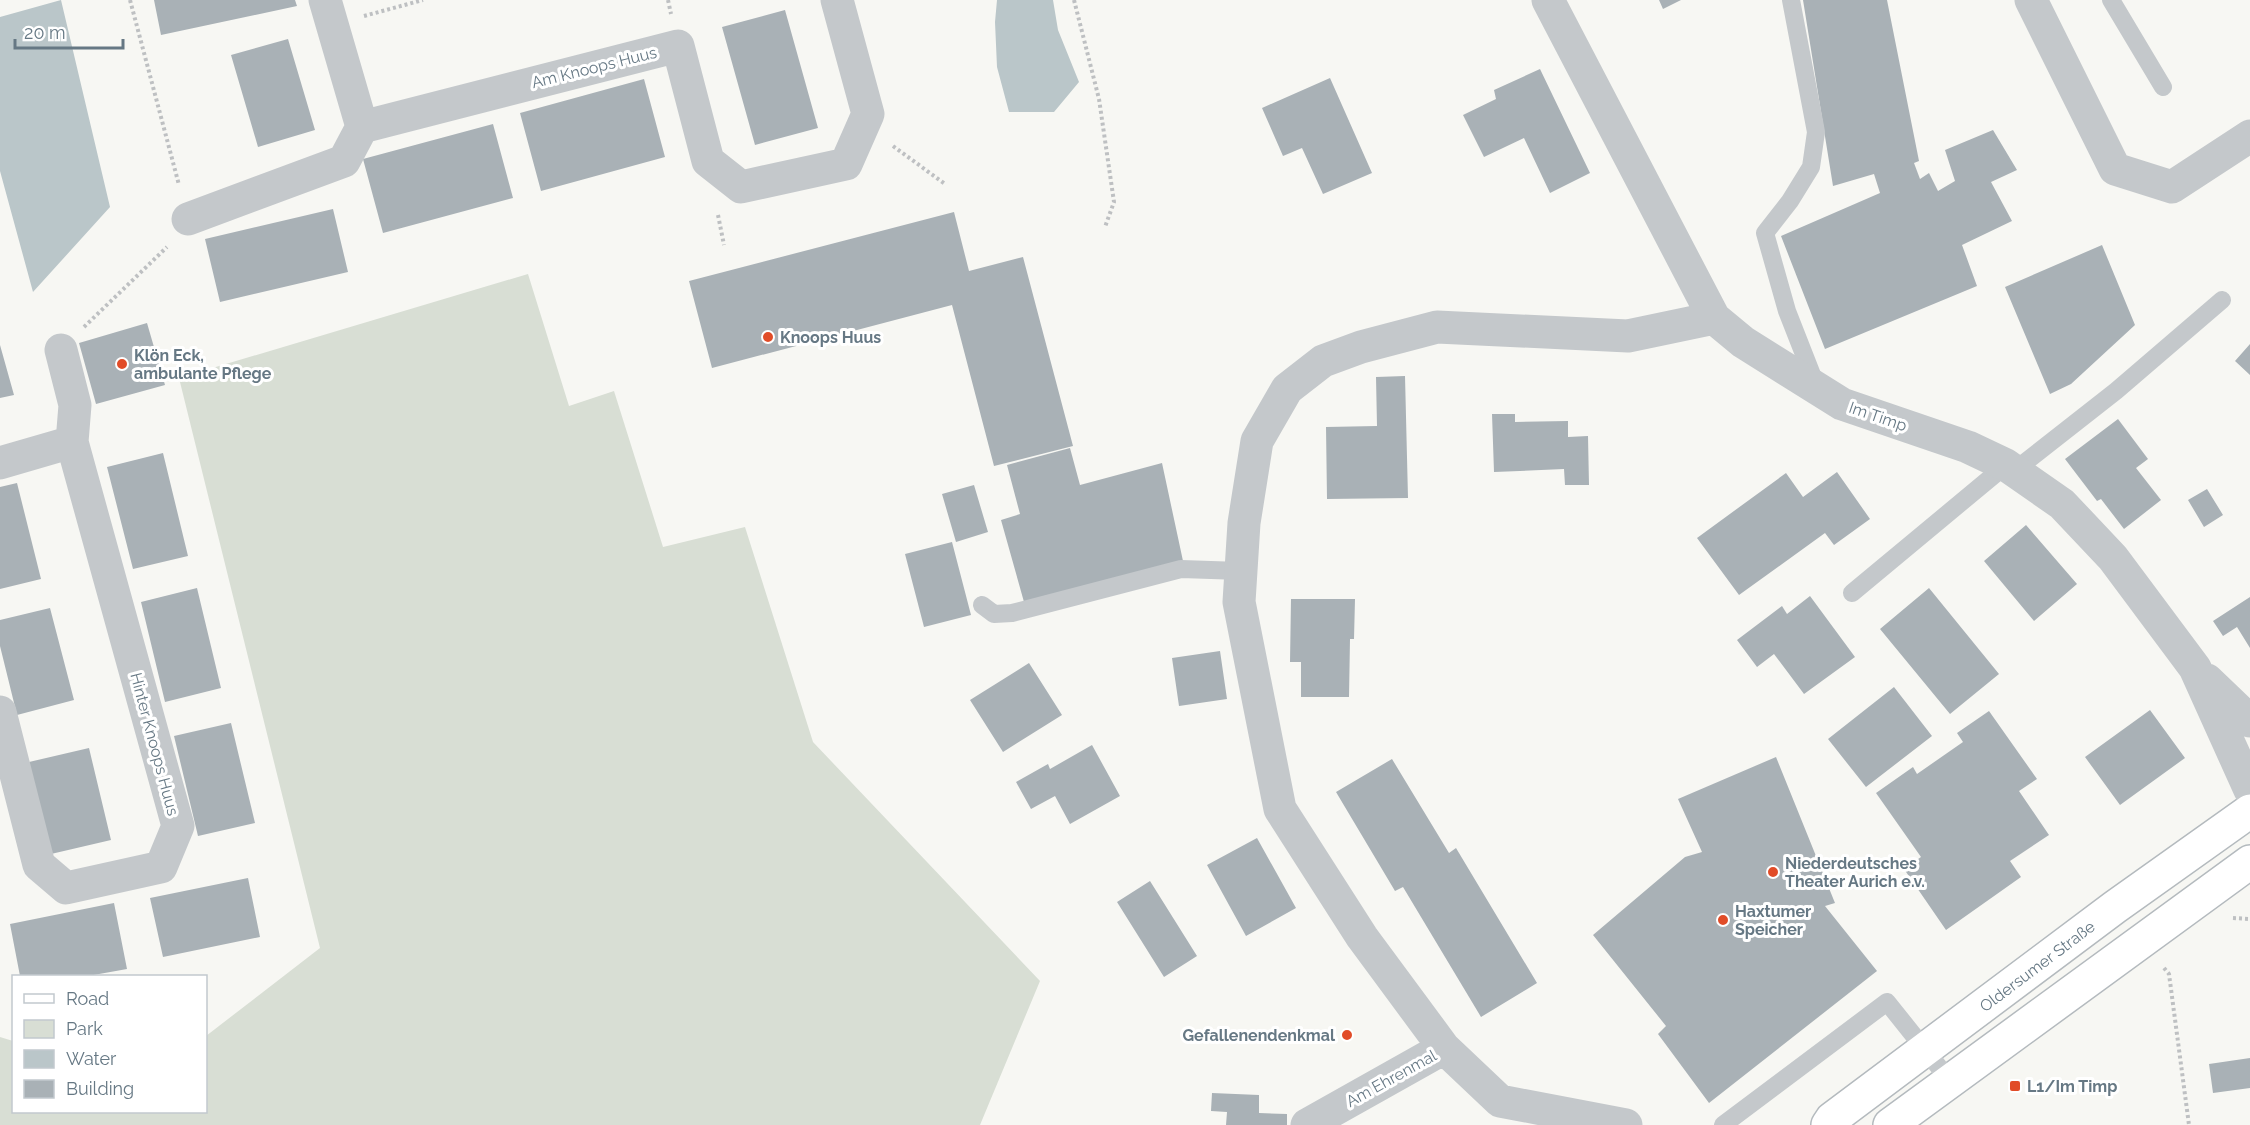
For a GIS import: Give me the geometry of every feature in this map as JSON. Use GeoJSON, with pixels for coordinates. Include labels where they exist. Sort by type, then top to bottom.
{"type":"FeatureCollection","features":[{"type":"Feature","properties":{"kind":"main road","name":"Oldersumer Straße"},"geometry":{"type":"LineString","coordinates":[[1828,1125],[1832,1119],[2115,907],[2250,811]]}},
{"type":"Feature","properties":{"kind":"main road"},"geometry":{"type":"LineString","coordinates":[[1890,1125],[2250,862]]}},
{"type":"Feature","properties":{"kind":"street","name":"Am Knoops Huus"},"geometry":{"type":"LineString","coordinates":[[362,127],[678,46],[708,161],[741,187],[846,164],[868,114],[837,0]]}},
{"type":"Feature","properties":{"kind":"street","name":"Im Timp"},"geometry":{"type":"LineString","coordinates":[[1548,0],[1714,318],[1743,342],[1842,404],[1968,447],[2010,468],[2062,504],[2113,558],[2195,668],[2250,790]]}},
{"type":"Feature","properties":{"kind":"street"},"geometry":{"type":"LineString","coordinates":[[2031,0],[2115,169],[2172,187],[2250,136]]}},
{"type":"Feature","properties":{"kind":"street"},"geometry":{"type":"LineString","coordinates":[[188,219],[344,161],[362,127],[328,12]]}},
{"type":"Feature","properties":{"kind":"street"},"geometry":{"type":"LineString","coordinates":[[1626,1125],[1500,1101],[1444,1048],[1362,937],[1280,809],[1239,602],[1244,523],[1257,441],[1287,389],[1323,361],[1361,346],[1437,327],[1628,336],[1714,318]]}},
{"type":"Feature","properties":{"kind":"street","name":"Hinter Knoops Huus"},"geometry":{"type":"LineString","coordinates":[[0,712],[39,865],[66,888],[161,867],[178,826],[72,442],[75,405],[61,350]]}},
{"type":"Feature","properties":{"kind":"street"},"geometry":{"type":"LineString","coordinates":[[0,463],[72,442]]}},
{"type":"Feature","properties":{"kind":"street"},"geometry":{"type":"LineString","coordinates":[[2195,668],[2250,721]]}},
{"type":"Feature","properties":{"kind":"street","name":"Am Ehrenmal"},"geometry":{"type":"LineString","coordinates":[[1307,1125],[1444,1048]]}},
{"type":"Feature","properties":{"kind":"lane"},"geometry":{"type":"LineString","coordinates":[[1791,0],[1816,132],[1811,167],[1790,201],[1765,233],[1787,311],[1818,389]]}},
{"type":"Feature","properties":{"kind":"lane"},"geometry":{"type":"LineString","coordinates":[[2111,0],[2163,87]]}},
{"type":"Feature","properties":{"kind":"lane"},"geometry":{"type":"LineString","coordinates":[[1852,593],[2010,468],[2116,392],[2222,300]]}},
{"type":"Feature","properties":{"kind":"lane"},"geometry":{"type":"LineString","coordinates":[[982,605],[994,614],[1012,613],[1181,569],[1241,571]]}},
{"type":"Feature","properties":{"kind":"lane"},"geometry":{"type":"LineString","coordinates":[[1724,1125],[1887,1002],[1950,1081]]}},
{"type":"Feature","properties":{"kind":"path"},"geometry":{"type":"LineString","coordinates":[[61,350],[172,241],[188,219],[130,0]]}},
{"type":"Feature","properties":{"kind":"path"},"geometry":{"type":"LineString","coordinates":[[328,12],[423,0]]}},
{"type":"Feature","properties":{"kind":"path"},"geometry":{"type":"LineString","coordinates":[[1074,0],[1100,99],[1114,202],[1105,227]]}},
{"type":"Feature","properties":{"kind":"path"},"geometry":{"type":"LineString","coordinates":[[863,124],[945,184]]}},
{"type":"Feature","properties":{"kind":"path"},"geometry":{"type":"LineString","coordinates":[[2142,940],[2169,974],[2189,1125]]}},
{"type":"Feature","properties":{"kind":"green space"},"geometry":{"type":"Polygon","coordinates":[[[528,274],[569,406],[614,391],[663,547],[745,527],[813,742],[1040,981],[980,1125],[0,1125],[0,1037],[12,1041],[12,1113],[207,1113],[207,1035],[320,948],[179,378],[528,274]]]}},
{"type":"Feature","properties":{"kind":"water"},"geometry":{"type":"Polygon","coordinates":[[[61,0],[110,207],[33,292],[0,171],[0,17],[61,0]]]}},
{"type":"Feature","properties":{"kind":"water"},"geometry":{"type":"Polygon","coordinates":[[[997,0],[1053,0],[1058,30],[1079,82],[1054,112],[1009,112],[997,67],[995,22],[997,0]]]}},
{"type":"Feature","properties":{"kind":"building"},"geometry":{"type":"Polygon","coordinates":[[[154,0],[295,0],[297,6],[161,35],[154,0]]]}},
{"type":"Feature","properties":{"kind":"building"},"geometry":{"type":"Polygon","coordinates":[[[1659,0],[1681,0],[1663,9],[1659,0]]]}},
{"type":"Feature","properties":{"kind":"building"},"geometry":{"type":"Polygon","coordinates":[[[1803,0],[1887,0],[1919,161],[1914,163],[1920,179],[1929,173],[1938,191],[1955,181],[1945,150],[1993,130],[2017,170],[1991,182],[2012,221],[1962,245],[1977,286],[1825,349],[1781,236],[1880,193],[1874,174],[1833,186],[1803,0]]]}},
{"type":"Feature","properties":{"kind":"building"},"geometry":{"type":"Polygon","coordinates":[[[785,10],[818,128],[755,145],[722,27],[785,10]]]}},
{"type":"Feature","properties":{"kind":"building"},"geometry":{"type":"Polygon","coordinates":[[[288,39],[315,130],[258,147],[231,55],[288,39]]]}},
{"type":"Feature","properties":{"kind":"building"},"geometry":{"type":"Polygon","coordinates":[[[1540,69],[1590,173],[1550,193],[1524,138],[1484,157],[1463,115],[1496,99],[1494,90],[1540,69]]]}},
{"type":"Feature","properties":{"kind":"building"},"geometry":{"type":"Polygon","coordinates":[[[1330,78],[1372,173],[1323,194],[1302,148],[1283,156],[1262,108],[1330,78]]]}},
{"type":"Feature","properties":{"kind":"building"},"geometry":{"type":"Polygon","coordinates":[[[644,79],[665,157],[541,191],[520,113],[644,79]]]}},
{"type":"Feature","properties":{"kind":"building"},"geometry":{"type":"Polygon","coordinates":[[[493,124],[513,198],[383,233],[363,159],[493,124]]]}},
{"type":"Feature","properties":{"kind":"building"},"geometry":{"type":"Polygon","coordinates":[[[333,209],[348,272],[220,302],[205,239],[333,209]]]}},
{"type":"Feature","properties":{"kind":"building","name":"Knoops Huus"},"geometry":{"type":"Polygon","coordinates":[[[954,212],[969,271],[1023,257],[1073,446],[994,466],[952,305],[712,368],[689,281],[954,212]]]}},
{"type":"Feature","properties":{"kind":"building"},"geometry":{"type":"Polygon","coordinates":[[[2102,245],[2135,325],[2071,384],[2050,394],[2005,287],[2102,245]]]}},
{"type":"Feature","properties":{"kind":"building","name":"Klön Eck, ambulante Pflege"},"geometry":{"type":"Polygon","coordinates":[[[147,323],[165,385],[96,404],[79,343],[147,323]]]}},
{"type":"Feature","properties":{"kind":"building"},"geometry":{"type":"Polygon","coordinates":[[[2250,344],[2250,375],[2235,361],[2250,344]]]}},
{"type":"Feature","properties":{"kind":"building"},"geometry":{"type":"Polygon","coordinates":[[[0,345],[14,395],[0,398],[0,345]]]}},
{"type":"Feature","properties":{"kind":"building"},"geometry":{"type":"Polygon","coordinates":[[[1405,376],[1408,498],[1327,499],[1326,427],[1377,426],[1376,377],[1405,376]]]}},
{"type":"Feature","properties":{"kind":"building"},"geometry":{"type":"Polygon","coordinates":[[[1492,414],[1515,414],[1515,422],[1568,421],[1568,437],[1588,436],[1589,485],[1565,485],[1564,469],[1494,472],[1492,414]]]}},
{"type":"Feature","properties":{"kind":"building"},"geometry":{"type":"Polygon","coordinates":[[[2118,419],[2148,459],[2136,468],[2161,500],[2124,529],[2101,499],[2097,501],[2065,459],[2118,419]]]}},
{"type":"Feature","properties":{"kind":"building"},"geometry":{"type":"Polygon","coordinates":[[[1070,448],[1080,485],[1162,463],[1183,561],[1024,602],[1001,520],[1020,514],[1007,465],[1070,448]]]}},
{"type":"Feature","properties":{"kind":"building"},"geometry":{"type":"Polygon","coordinates":[[[163,453],[188,556],[133,569],[107,467],[163,453]]]}},
{"type":"Feature","properties":{"kind":"building"},"geometry":{"type":"Polygon","coordinates":[[[1837,472],[1870,519],[1834,545],[1825,533],[1739,595],[1697,538],[1786,473],[1803,497],[1837,472]]]}},
{"type":"Feature","properties":{"kind":"building"},"geometry":{"type":"Polygon","coordinates":[[[17,483],[41,579],[0,589],[0,487],[17,483]]]}},
{"type":"Feature","properties":{"kind":"building"},"geometry":{"type":"Polygon","coordinates":[[[974,485],[988,532],[956,542],[942,494],[974,485]]]}},
{"type":"Feature","properties":{"kind":"building"},"geometry":{"type":"Polygon","coordinates":[[[2207,489],[2223,515],[2204,527],[2188,500],[2207,489]]]}},
{"type":"Feature","properties":{"kind":"building"},"geometry":{"type":"Polygon","coordinates":[[[2026,525],[2077,584],[2034,621],[1984,561],[2026,525]]]}},
{"type":"Feature","properties":{"kind":"building"},"geometry":{"type":"Polygon","coordinates":[[[952,542],[971,615],[924,627],[905,554],[952,542]]]}},
{"type":"Feature","properties":{"kind":"building"},"geometry":{"type":"Polygon","coordinates":[[[197,588],[221,688],[165,702],[141,602],[197,588]]]}},
{"type":"Feature","properties":{"kind":"building"},"geometry":{"type":"Polygon","coordinates":[[[1929,588],[1999,674],[1950,714],[1880,629],[1929,588]]]}},
{"type":"Feature","properties":{"kind":"building"},"geometry":{"type":"Polygon","coordinates":[[[1810,596],[1855,657],[1804,694],[1774,654],[1757,667],[1737,640],[1782,606],[1787,614],[1810,596]]]}},
{"type":"Feature","properties":{"kind":"building"},"geometry":{"type":"Polygon","coordinates":[[[2250,597],[2250,648],[2237,627],[2223,636],[2213,621],[2250,597]]]}},
{"type":"Feature","properties":{"kind":"building"},"geometry":{"type":"Polygon","coordinates":[[[1291,599],[1355,599],[1354,639],[1350,639],[1349,697],[1301,697],[1301,662],[1290,662],[1291,599]]]}},
{"type":"Feature","properties":{"kind":"building"},"geometry":{"type":"Polygon","coordinates":[[[50,608],[74,700],[17,715],[0,646],[0,620],[50,608]]]}},
{"type":"Feature","properties":{"kind":"building"},"geometry":{"type":"Polygon","coordinates":[[[1220,651],[1227,699],[1179,706],[1172,658],[1220,651]]]}},
{"type":"Feature","properties":{"kind":"building"},"geometry":{"type":"Polygon","coordinates":[[[1029,663],[1062,715],[1003,752],[970,700],[1029,663]]]}},
{"type":"Feature","properties":{"kind":"building"},"geometry":{"type":"Polygon","coordinates":[[[1894,687],[1932,736],[1866,787],[1828,739],[1894,687]]]}},
{"type":"Feature","properties":{"kind":"building"},"geometry":{"type":"Polygon","coordinates":[[[2150,710],[2185,758],[2120,805],[2085,757],[2150,710]]]}},
{"type":"Feature","properties":{"kind":"building"},"geometry":{"type":"Polygon","coordinates":[[[1989,711],[2037,779],[2019,791],[2049,835],[2010,861],[2021,877],[1946,930],[1904,869],[1921,857],[1876,793],[1913,767],[1917,774],[1963,742],[1957,733],[1989,711]]]}},
{"type":"Feature","properties":{"kind":"building"},"geometry":{"type":"Polygon","coordinates":[[[231,723],[255,823],[198,836],[174,736],[231,723]]]}},
{"type":"Feature","properties":{"kind":"building"},"geometry":{"type":"Polygon","coordinates":[[[1092,745],[1120,796],[1070,824],[1055,796],[1031,809],[1016,782],[1048,764],[1050,769],[1092,745]]]}},
{"type":"Feature","properties":{"kind":"building"},"geometry":{"type":"Polygon","coordinates":[[[89,748],[111,840],[51,854],[29,762],[89,748]]]}},
{"type":"Feature","properties":{"kind":"building","name":"Haxtumer Speicher"},"geometry":{"type":"Polygon","coordinates":[[[1776,757],[1835,903],[1825,906],[1877,971],[1709,1103],[1658,1034],[1666,1026],[1593,935],[1685,857],[1702,852],[1678,799],[1776,757]]]}},
{"type":"Feature","properties":{"kind":"building"},"geometry":{"type":"Polygon","coordinates":[[[1392,759],[1449,853],[1456,848],[1537,983],[1481,1017],[1403,887],[1395,891],[1336,792],[1392,759]]]}},
{"type":"Feature","properties":{"kind":"building"},"geometry":{"type":"Polygon","coordinates":[[[1257,838],[1296,908],[1246,936],[1207,865],[1257,838]]]}},
{"type":"Feature","properties":{"kind":"building"},"geometry":{"type":"Polygon","coordinates":[[[248,878],[260,937],[163,957],[150,898],[248,878]]]}},
{"type":"Feature","properties":{"kind":"building"},"geometry":{"type":"Polygon","coordinates":[[[1150,881],[1197,956],[1164,977],[1117,902],[1150,881]]]}},
{"type":"Feature","properties":{"kind":"building"},"geometry":{"type":"Polygon","coordinates":[[[114,903],[127,969],[94,975],[20,975],[10,924],[114,903]]]}},
{"type":"Feature","properties":{"kind":"building"},"geometry":{"type":"Polygon","coordinates":[[[2250,1058],[2250,1088],[2213,1093],[2209,1064],[2250,1058]]]}},
{"type":"Feature","properties":{"kind":"building"},"geometry":{"type":"Polygon","coordinates":[[[1212,1093],[1259,1095],[1259,1113],[1287,1114],[1287,1125],[1226,1125],[1227,1112],[1211,1111],[1212,1093]]]}},
{"type":"Feature","properties":{"kind":"place","name":"Knoops Huus"},"geometry":{"type":"Point","coordinates":[768,337]}},
{"type":"Feature","properties":{"kind":"place","name":"Klön Eck, ambulante Pflege"},"geometry":{"type":"Point","coordinates":[122,364]}},
{"type":"Feature","properties":{"kind":"place","name":"Niederdeutsches Theater Aurich e.v."},"geometry":{"type":"Point","coordinates":[1773,872]}},
{"type":"Feature","properties":{"kind":"place","name":"Haxtumer Speicher"},"geometry":{"type":"Point","coordinates":[1723,920]}},
{"type":"Feature","properties":{"kind":"place","name":"Gefallenendenkmal"},"geometry":{"type":"Point","coordinates":[1347,1035]}},
{"type":"Feature","properties":{"kind":"place","name":"L1/Im Timp"},"geometry":{"type":"Point","coordinates":[2015,1086]}}]}
